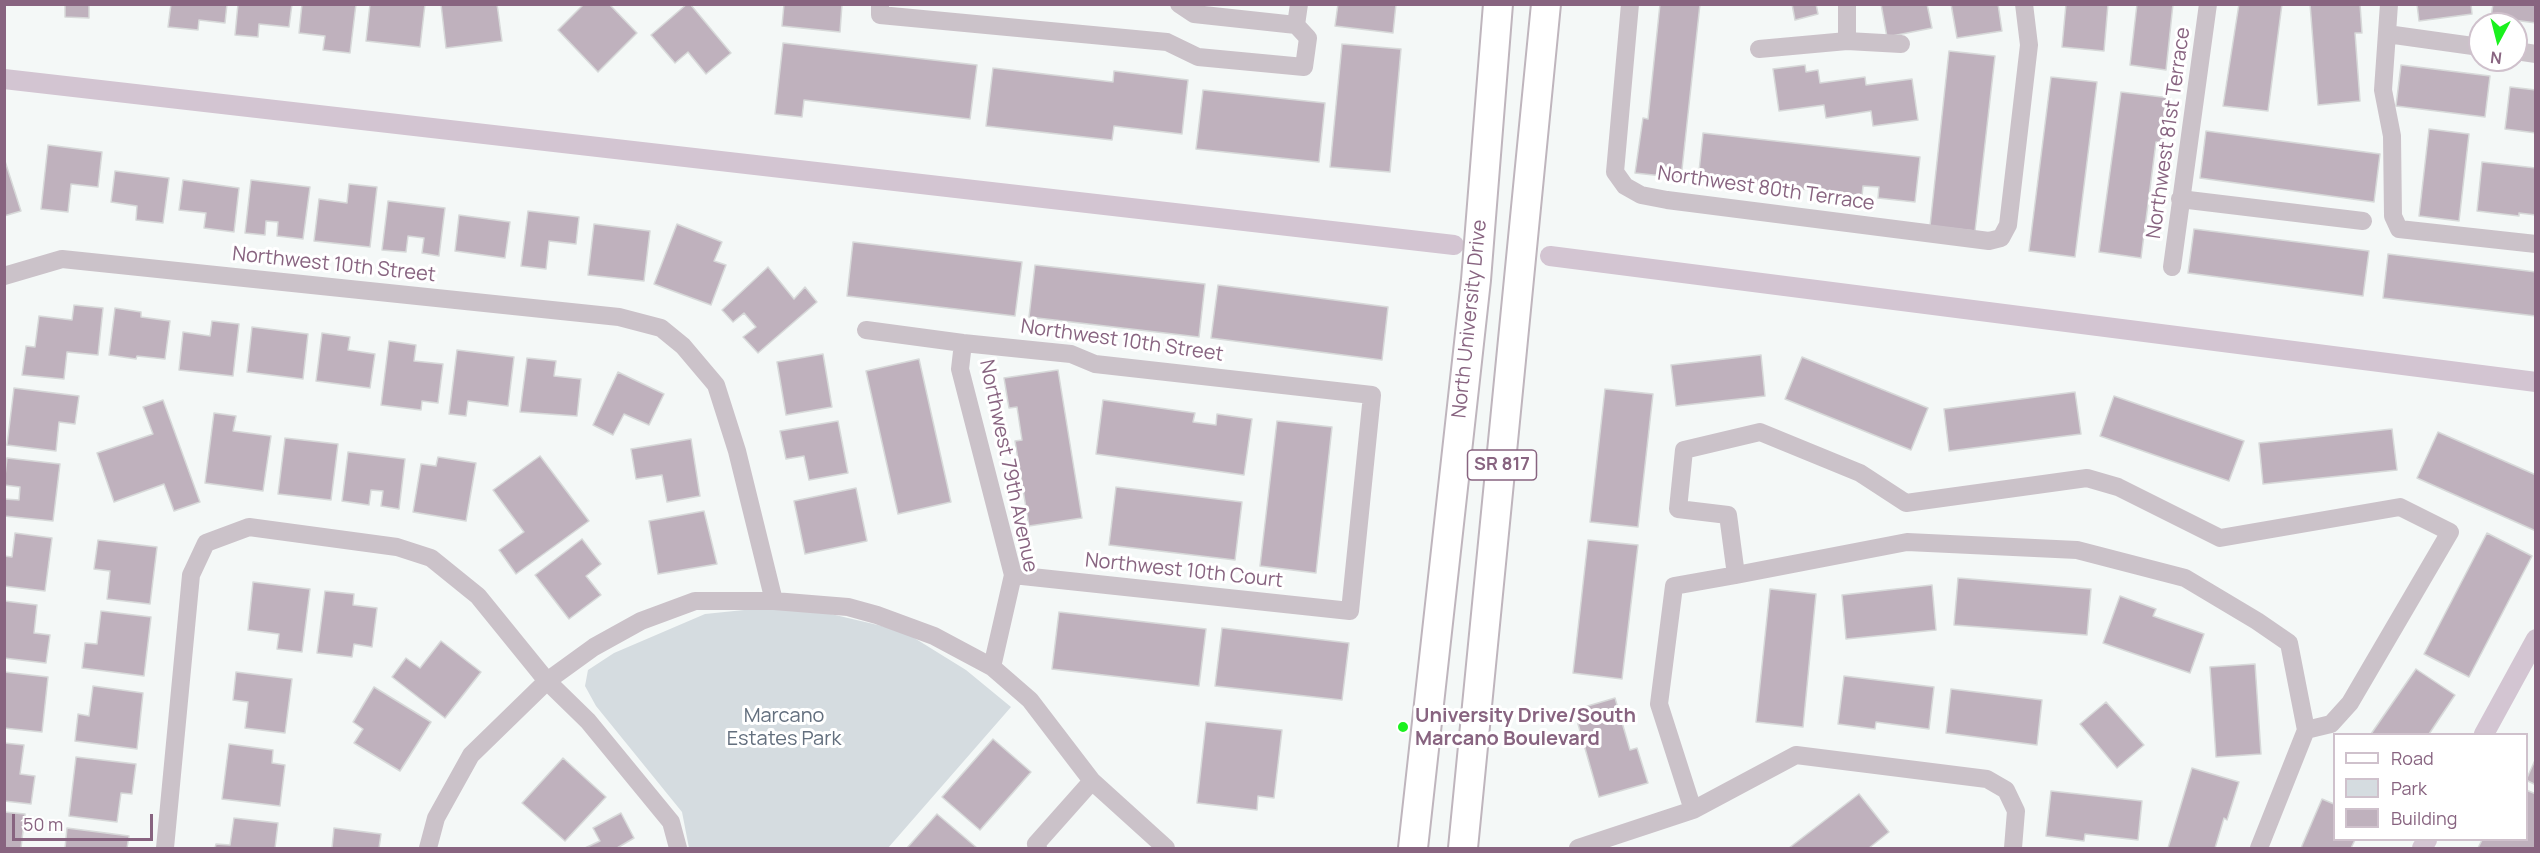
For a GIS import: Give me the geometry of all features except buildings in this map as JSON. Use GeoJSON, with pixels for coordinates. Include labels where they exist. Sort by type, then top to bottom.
{"type":"FeatureCollection","features":[{"type":"Feature","properties":{"kind":"main road","name":"North University Drive"},"geometry":{"type":"LineString","coordinates":[[1413,849],[1476,280],[1498,4]]}},
{"type":"Feature","properties":{"kind":"main road","name":"SR 817"},"geometry":{"type":"LineString","coordinates":[[1463,849],[1546,4]]}},
{"type":"Feature","properties":{"kind":"main road"},"geometry":{"type":"LineString","coordinates":[[1432,849],[1450,631],[1448,622],[1439,612]]}},
{"type":"Feature","properties":{"kind":"street"},"geometry":{"type":"LineString","coordinates":[[880,4],[880,15],[1167,42],[1198,57],[1304,67],[1308,38],[1296,25],[1194,14],[1179,4]]}},
{"type":"Feature","properties":{"kind":"street"},"geometry":{"type":"LineString","coordinates":[[1296,25],[1299,4]]}},
{"type":"Feature","properties":{"kind":"street","name":"Northwest 80th Terrace"},"geometry":{"type":"LineString","coordinates":[[1630,4],[1615,172],[1625,186],[1641,195],[1667,200],[1989,241],[2001,238],[2008,225],[2028,45],[2024,4]]}},
{"type":"Feature","properties":{"kind":"street"},"geometry":{"type":"LineString","coordinates":[[1847,4],[1847,41]]}},
{"type":"Feature","properties":{"kind":"street","name":"Northwest 81st Terrace"},"geometry":{"type":"LineString","coordinates":[[2172,267],[2208,4]]}},
{"type":"Feature","properties":{"kind":"street"},"geometry":{"type":"LineString","coordinates":[[2389,4],[2383,90],[2392,136],[2392,216],[2399,229],[2535,244]]}},
{"type":"Feature","properties":{"kind":"street"},"geometry":{"type":"LineString","coordinates":[[2387,34],[2468,44]]}},
{"type":"Feature","properties":{"kind":"street"},"geometry":{"type":"LineString","coordinates":[[1759,49],[1847,41],[1901,44]]}},
{"type":"Feature","properties":{"kind":"street"},"geometry":{"type":"LineString","coordinates":[[2180,199],[2363,221]]}},
{"type":"Feature","properties":{"kind":"street","name":"Northwest 10th Street"},"geometry":{"type":"LineString","coordinates":[[4,276],[62,259],[619,317],[661,328],[683,346],[716,385],[737,452],[774,601]]}},
{"type":"Feature","properties":{"kind":"street","name":"Northwest 10th Street"},"geometry":{"type":"LineString","coordinates":[[866,330],[1071,354],[1095,364],[1372,395],[1350,611]]}},
{"type":"Feature","properties":{"kind":"street","name":"Northwest 79th Avenue"},"geometry":{"type":"LineString","coordinates":[[963,343],[960,369],[1013,575],[992,667]]}},
{"type":"Feature","properties":{"kind":"street"},"geometry":{"type":"LineString","coordinates":[[1736,575],[1728,515],[1678,509],[1684,450],[1760,432],[1860,473],[1906,503],[2086,478],[2118,487],[2214,535],[2400,507],[2450,532],[2350,703],[2331,724],[2306,730]]}},
{"type":"Feature","properties":{"kind":"street"},"geometry":{"type":"LineString","coordinates":[[165,849],[191,575],[206,543],[249,527],[397,547],[430,558],[478,596],[547,681],[588,721],[670,822],[678,849]]}},
{"type":"Feature","properties":{"kind":"street"},"geometry":{"type":"LineString","coordinates":[[1693,810],[1659,704],[1674,586],[1907,542],[2077,550],[2186,578],[2289,643],[2306,730],[2259,849]]}},
{"type":"Feature","properties":{"kind":"street","name":"Northwest 10th Court"},"geometry":{"type":"LineString","coordinates":[[1013,575],[1350,611]]}},
{"type":"Feature","properties":{"kind":"street"},"geometry":{"type":"LineString","coordinates":[[428,849],[435,818],[471,755],[547,681],[594,647],[641,621],[694,601],[774,601],[848,607],[934,636],[992,667],[1030,700],[1092,781],[1166,849]]}},
{"type":"Feature","properties":{"kind":"street"},"geometry":{"type":"LineString","coordinates":[[1578,849],[1693,810],[1796,755],[1987,779],[2006,790],[2016,811],[2013,849]]}},
{"type":"Feature","properties":{"kind":"street"},"geometry":{"type":"LineString","coordinates":[[1038,849],[1036,844],[1092,781]]}},
{"type":"Feature","properties":{"kind":"green space","name":"Marcano Estates Park"},"geometry":{"type":"Polygon","coordinates":[[[793,605],[903,631],[966,670],[1011,707],[888,848],[689,848],[682,812],[596,706],[585,686],[588,670],[614,653],[705,614],[793,605]]]}},
{"type":"Feature","properties":{"kind":"waterway"},"geometry":{"type":"LineString","coordinates":[[4,79],[1454,245]]}},
{"type":"Feature","properties":{"kind":"waterway"},"geometry":{"type":"LineString","coordinates":[[1550,256],[2536,382]]}},
{"type":"Feature","properties":{"kind":"waterway"},"geometry":{"type":"LineString","coordinates":[[2485,733],[2536,639]]}},
{"type":"Feature","properties":{"kind":"waterway"},"geometry":{"type":"LineString","coordinates":[[2422,848],[2426,841]]}},
{"type":"Feature","properties":{"kind":"place","name":"University Drive/South Marcano Boulevard"},"geometry":{"type":"Point","coordinates":[1403,727]}}]}
